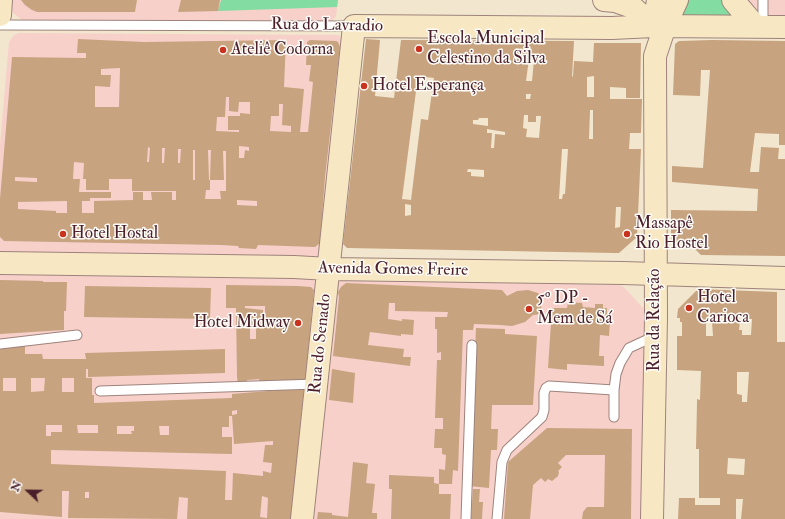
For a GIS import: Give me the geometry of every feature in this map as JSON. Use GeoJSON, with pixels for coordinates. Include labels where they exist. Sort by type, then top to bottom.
{"type":"FeatureCollection","features":[{"type":"Feature","properties":{"kind":"street"},"geometry":{"type":"LineString","coordinates":[[0,15],[1,0]]}},
{"type":"Feature","properties":{"kind":"street"},"geometry":{"type":"LineString","coordinates":[[604,0],[615,1],[632,7],[660,26]]}},
{"type":"Feature","properties":{"kind":"street"},"geometry":{"type":"LineString","coordinates":[[658,0],[660,26]]}},
{"type":"Feature","properties":{"kind":"street"},"geometry":{"type":"LineString","coordinates":[[660,26],[677,0]]}},
{"type":"Feature","properties":{"kind":"street"},"geometry":{"type":"LineString","coordinates":[[734,0],[760,27]]}},
{"type":"Feature","properties":{"kind":"street","name":"Rua do Lavradio"},"geometry":{"type":"LineString","coordinates":[[354,26],[604,28],[660,26],[785,27]]}},
{"type":"Feature","properties":{"kind":"street","name":"Rua do Senado"},"geometry":{"type":"LineString","coordinates":[[302,519],[354,26]]}},
{"type":"Feature","properties":{"kind":"street","name":"Rua da Relação"},"geometry":{"type":"LineString","coordinates":[[652,519],[655,336],[655,68],[660,26]]}},
{"type":"Feature","properties":{"kind":"street","name":"Avenida Gomes Freire"},"geometry":{"type":"LineString","coordinates":[[0,263],[294,267],[329,269],[655,274],[785,278]]}},
{"type":"Feature","properties":{"kind":"lane"},"geometry":{"type":"LineString","coordinates":[[760,27],[763,0]]}},
{"type":"Feature","properties":{"kind":"lane","name":"Rua do Lavradio"},"geometry":{"type":"LineString","coordinates":[[0,25],[354,26]]}},
{"type":"Feature","properties":{"kind":"lane"},"geometry":{"type":"LineString","coordinates":[[0,344],[77,335]]}},
{"type":"Feature","properties":{"kind":"lane"},"geometry":{"type":"LineString","coordinates":[[614,417],[614,390],[616,374],[620,363],[629,348],[655,336]]}},
{"type":"Feature","properties":{"kind":"lane"},"geometry":{"type":"LineString","coordinates":[[466,519],[472,345]]}},
{"type":"Feature","properties":{"kind":"lane"},"geometry":{"type":"LineString","coordinates":[[100,391],[316,384]]}},
{"type":"Feature","properties":{"kind":"lane"},"geometry":{"type":"LineString","coordinates":[[497,519],[502,462],[507,450],[542,417],[544,410],[544,392],[546,388],[549,386],[614,390]]}},
{"type":"Feature","properties":{"kind":"shaded area"},"geometry":{"type":"Polygon","coordinates":[[[12,0],[338,0],[336,17],[330,22],[22,20],[13,13],[11,9],[12,0]]]}},
{"type":"Feature","properties":{"kind":"shaded area"},"geometry":{"type":"Polygon","coordinates":[[[732,0],[785,0],[785,18],[761,18],[732,0]]]}},
{"type":"Feature","properties":{"kind":"shaded area"},"geometry":{"type":"Polygon","coordinates":[[[19,33],[340,36],[341,39],[319,257],[0,251],[0,144],[9,42],[14,35],[19,33]]]}},
{"type":"Feature","properties":{"kind":"shaded area"},"geometry":{"type":"Polygon","coordinates":[[[0,273],[311,279],[316,282],[295,519],[0,519],[0,273]]]}},
{"type":"Feature","properties":{"kind":"shaded area"},"geometry":{"type":"Polygon","coordinates":[[[342,280],[623,286],[645,310],[641,519],[314,519],[337,284],[342,280]]]}},
{"type":"Feature","properties":{"kind":"green space"},"geometry":{"type":"Polygon","coordinates":[[[221,0],[338,0],[337,7],[218,11],[221,0]]]}},
{"type":"Feature","properties":{"kind":"green space"},"geometry":{"type":"Polygon","coordinates":[[[681,0],[721,0],[736,16],[677,16],[681,0]]]}},
{"type":"Feature","properties":{"kind":"building"},"geometry":{"type":"Polygon","coordinates":[[[21,0],[137,0],[135,12],[37,12],[25,5],[21,0]]]}},
{"type":"Feature","properties":{"kind":"building"},"geometry":{"type":"Polygon","coordinates":[[[181,0],[220,0],[218,11],[178,12],[181,0]]]}},
{"type":"Feature","properties":{"kind":"building"},"geometry":{"type":"Polygon","coordinates":[[[78,39],[144,42],[286,40],[284,87],[304,89],[300,132],[308,132],[313,82],[309,81],[311,65],[306,65],[307,42],[310,40],[338,42],[340,47],[325,177],[320,243],[315,247],[258,245],[256,249],[221,245],[4,241],[0,237],[0,199],[12,57],[86,58],[86,53],[77,53],[78,39]],[[120,68],[101,69],[101,75],[111,75],[110,87],[95,86],[95,107],[119,107],[120,68]],[[226,97],[225,117],[217,117],[216,131],[239,132],[239,130],[228,130],[228,116],[240,116],[240,113],[250,114],[250,102],[239,102],[238,112],[229,111],[229,97],[226,97]],[[279,104],[279,116],[271,116],[270,131],[291,132],[291,126],[282,125],[283,104],[279,104]],[[239,146],[239,158],[244,158],[245,150],[249,151],[249,147],[239,146]],[[148,147],[147,162],[149,162],[150,148],[148,147]],[[162,148],[162,163],[164,163],[165,148],[162,148]],[[178,149],[178,163],[180,163],[181,149],[178,149]],[[193,150],[193,180],[195,180],[195,150],[193,150]],[[208,150],[210,180],[211,150],[208,150]],[[223,151],[224,180],[210,180],[210,190],[206,190],[205,199],[221,199],[220,191],[226,191],[226,151],[223,151]],[[74,162],[73,179],[80,179],[79,192],[111,192],[111,198],[90,198],[90,201],[82,201],[82,213],[94,213],[94,201],[133,200],[133,192],[143,192],[143,200],[152,200],[151,192],[172,192],[172,200],[176,200],[176,191],[132,191],[132,179],[109,179],[109,190],[86,190],[86,179],[83,179],[84,163],[74,162]],[[15,177],[15,181],[37,182],[37,178],[15,177]],[[237,200],[237,205],[257,206],[257,201],[237,200]],[[67,201],[18,202],[18,209],[56,211],[56,213],[67,213],[67,201]]]}},
{"type":"Feature","properties":{"kind":"building"},"geometry":{"type":"Polygon","coordinates":[[[366,39],[380,40],[375,96],[394,98],[401,40],[574,41],[572,77],[574,61],[593,62],[594,43],[641,43],[640,98],[626,98],[626,88],[610,87],[610,99],[642,99],[641,133],[630,133],[629,149],[641,149],[637,237],[619,253],[347,248],[343,244],[366,39]],[[529,59],[526,81],[532,81],[534,60],[529,59]],[[418,76],[402,199],[411,200],[421,119],[428,120],[434,78],[418,76]],[[594,76],[587,77],[587,97],[594,97],[594,76]],[[526,94],[526,99],[530,99],[531,94],[526,94]],[[590,110],[589,139],[593,139],[593,110],[590,110]],[[524,115],[523,128],[527,129],[526,137],[539,138],[541,116],[536,116],[536,122],[528,122],[528,115],[524,115]],[[488,118],[473,120],[473,124],[488,126],[488,118]],[[487,129],[487,133],[492,133],[491,148],[494,148],[495,134],[505,135],[505,132],[487,129]],[[562,149],[559,199],[562,199],[563,194],[565,194],[568,149],[562,149]],[[468,169],[467,172],[471,172],[471,176],[484,177],[484,170],[468,169]],[[405,204],[405,216],[411,215],[411,205],[405,204]],[[616,207],[615,228],[620,227],[621,207],[616,207]]]}},
{"type":"Feature","properties":{"kind":"building"},"geometry":{"type":"Polygon","coordinates":[[[679,41],[785,41],[785,145],[779,145],[779,134],[755,133],[750,172],[759,172],[761,147],[779,148],[778,159],[785,159],[785,256],[701,255],[689,243],[671,243],[671,210],[757,211],[758,189],[672,182],[672,166],[703,168],[710,70],[701,70],[700,96],[673,95],[675,44],[679,41]]]}},
{"type":"Feature","properties":{"kind":"building"},"geometry":{"type":"Polygon","coordinates":[[[0,280],[67,282],[64,330],[0,334],[0,280]]]}},
{"type":"Feature","properties":{"kind":"building"},"geometry":{"type":"Polygon","coordinates":[[[346,283],[502,290],[507,296],[517,291],[528,290],[538,293],[540,296],[542,314],[533,315],[525,322],[512,326],[474,324],[473,330],[463,330],[458,471],[453,470],[452,484],[439,484],[439,469],[445,470],[446,455],[442,454],[442,448],[434,448],[435,429],[443,429],[443,418],[435,418],[437,360],[441,360],[441,352],[437,353],[437,329],[435,329],[435,317],[447,317],[448,312],[395,311],[395,303],[389,303],[388,319],[402,321],[402,319],[414,320],[413,335],[401,334],[401,336],[370,332],[368,345],[404,349],[403,357],[411,357],[410,366],[333,356],[339,297],[338,292],[346,283]]]}},
{"type":"Feature","properties":{"kind":"building"},"geometry":{"type":"Polygon","coordinates":[[[226,285],[311,287],[314,290],[305,381],[260,384],[259,379],[247,380],[247,385],[238,386],[236,308],[226,308],[226,285]],[[245,306],[245,308],[263,310],[263,326],[265,326],[265,306],[245,306]],[[250,326],[250,339],[256,339],[256,326],[250,326]]]}},
{"type":"Feature","properties":{"kind":"building"},"geometry":{"type":"Polygon","coordinates":[[[85,286],[211,288],[210,319],[84,317],[85,286]]]}},
{"type":"Feature","properties":{"kind":"building"},"geometry":{"type":"Polygon","coordinates":[[[698,289],[777,292],[777,342],[785,342],[785,519],[741,519],[743,499],[736,499],[736,519],[678,519],[679,498],[695,498],[695,505],[720,505],[720,498],[699,498],[699,449],[696,449],[697,399],[700,400],[701,371],[677,370],[677,336],[682,336],[682,322],[680,322],[680,318],[677,318],[678,309],[698,289]],[[720,315],[720,317],[714,317],[714,322],[740,321],[739,330],[742,330],[742,335],[751,335],[752,319],[747,319],[747,316],[720,315]],[[706,322],[706,336],[713,336],[712,322],[706,322]],[[737,372],[737,394],[742,395],[742,402],[747,402],[749,372],[737,372]],[[728,458],[727,474],[744,475],[745,459],[728,458]]]}},
{"type":"Feature","properties":{"kind":"building"},"geometry":{"type":"Polygon","coordinates":[[[568,302],[582,303],[583,307],[595,308],[595,304],[603,304],[603,308],[607,308],[607,321],[610,321],[609,336],[600,335],[599,356],[604,356],[604,366],[567,364],[567,370],[548,368],[552,308],[567,308],[568,302]]]}},
{"type":"Feature","properties":{"kind":"building"},"geometry":{"type":"Polygon","coordinates":[[[476,328],[505,329],[505,334],[537,336],[533,405],[492,405],[491,429],[498,429],[497,450],[491,450],[489,488],[469,486],[476,328]]]}},
{"type":"Feature","properties":{"kind":"building"},"geometry":{"type":"Polygon","coordinates":[[[25,343],[25,354],[42,354],[43,359],[86,359],[85,353],[225,349],[225,373],[88,377],[88,369],[86,369],[86,378],[92,378],[92,395],[94,395],[94,403],[232,398],[232,394],[304,388],[291,519],[187,519],[188,498],[179,497],[177,519],[68,518],[69,491],[62,491],[62,517],[0,512],[0,346],[25,343]],[[3,378],[3,391],[16,391],[16,378],[3,378]],[[31,378],[31,392],[44,391],[45,378],[31,378]],[[62,378],[62,392],[74,392],[74,378],[62,378]],[[237,410],[232,411],[232,415],[237,414],[237,410]],[[232,415],[229,416],[229,427],[222,427],[222,437],[232,437],[232,454],[51,450],[51,464],[226,471],[225,500],[232,500],[233,473],[263,476],[263,471],[271,473],[272,463],[263,462],[265,445],[273,445],[273,441],[234,444],[232,415]],[[46,425],[46,436],[51,436],[51,432],[62,432],[62,425],[46,425]],[[77,425],[78,433],[98,433],[98,425],[77,425]],[[117,426],[117,434],[132,434],[131,431],[134,431],[134,426],[117,426]],[[159,426],[160,435],[169,435],[169,426],[159,426]],[[85,492],[85,498],[89,498],[89,492],[85,492]],[[262,496],[260,517],[267,518],[268,498],[262,496]]]}},
{"type":"Feature","properties":{"kind":"building"},"geometry":{"type":"Polygon","coordinates":[[[332,369],[355,373],[353,403],[329,400],[332,369]]]}},
{"type":"Feature","properties":{"kind":"building"},"geometry":{"type":"Polygon","coordinates":[[[547,428],[632,429],[631,519],[582,519],[583,512],[587,507],[604,507],[605,455],[566,455],[558,463],[562,467],[558,471],[558,476],[552,481],[548,479],[545,482],[541,478],[533,485],[530,519],[504,519],[508,462],[547,428]]]}},
{"type":"Feature","properties":{"kind":"building"},"geometry":{"type":"Polygon","coordinates":[[[353,462],[368,464],[366,483],[375,484],[372,513],[377,513],[377,519],[317,519],[318,512],[332,513],[332,515],[348,517],[353,462]]]}},
{"type":"Feature","properties":{"kind":"building"},"geometry":{"type":"Polygon","coordinates":[[[389,475],[434,477],[434,483],[439,484],[439,494],[451,494],[450,519],[391,519],[392,489],[389,489],[389,475]]]}},
{"type":"Feature","properties":{"kind":"building"},"geometry":{"type":"Polygon","coordinates":[[[473,489],[480,489],[479,502],[483,502],[482,519],[471,519],[473,489]]]}},
{"type":"Feature","properties":{"kind":"place","name":"Escola Municipal Celestino da Silva"},"geometry":{"type":"Point","coordinates":[419,49]}},
{"type":"Feature","properties":{"kind":"place","name":"Ateliê Codorna"},"geometry":{"type":"Point","coordinates":[223,50]}},
{"type":"Feature","properties":{"kind":"place","name":"Hotel Esperança"},"geometry":{"type":"Point","coordinates":[364,86]}},
{"type":"Feature","properties":{"kind":"place","name":"Hotel Hostal"},"geometry":{"type":"Point","coordinates":[63,234]}},
{"type":"Feature","properties":{"kind":"place","name":"Massapê Rio Hostel"},"geometry":{"type":"Point","coordinates":[627,234]}},
{"type":"Feature","properties":{"kind":"place","name":"Hotel Carioca"},"geometry":{"type":"Point","coordinates":[689,308]}},
{"type":"Feature","properties":{"kind":"place","name":"5º DP - Mem de Sá"},"geometry":{"type":"Point","coordinates":[529,309]}},
{"type":"Feature","properties":{"kind":"place","name":"Hotel Midway"},"geometry":{"type":"Point","coordinates":[298,323]}}]}
